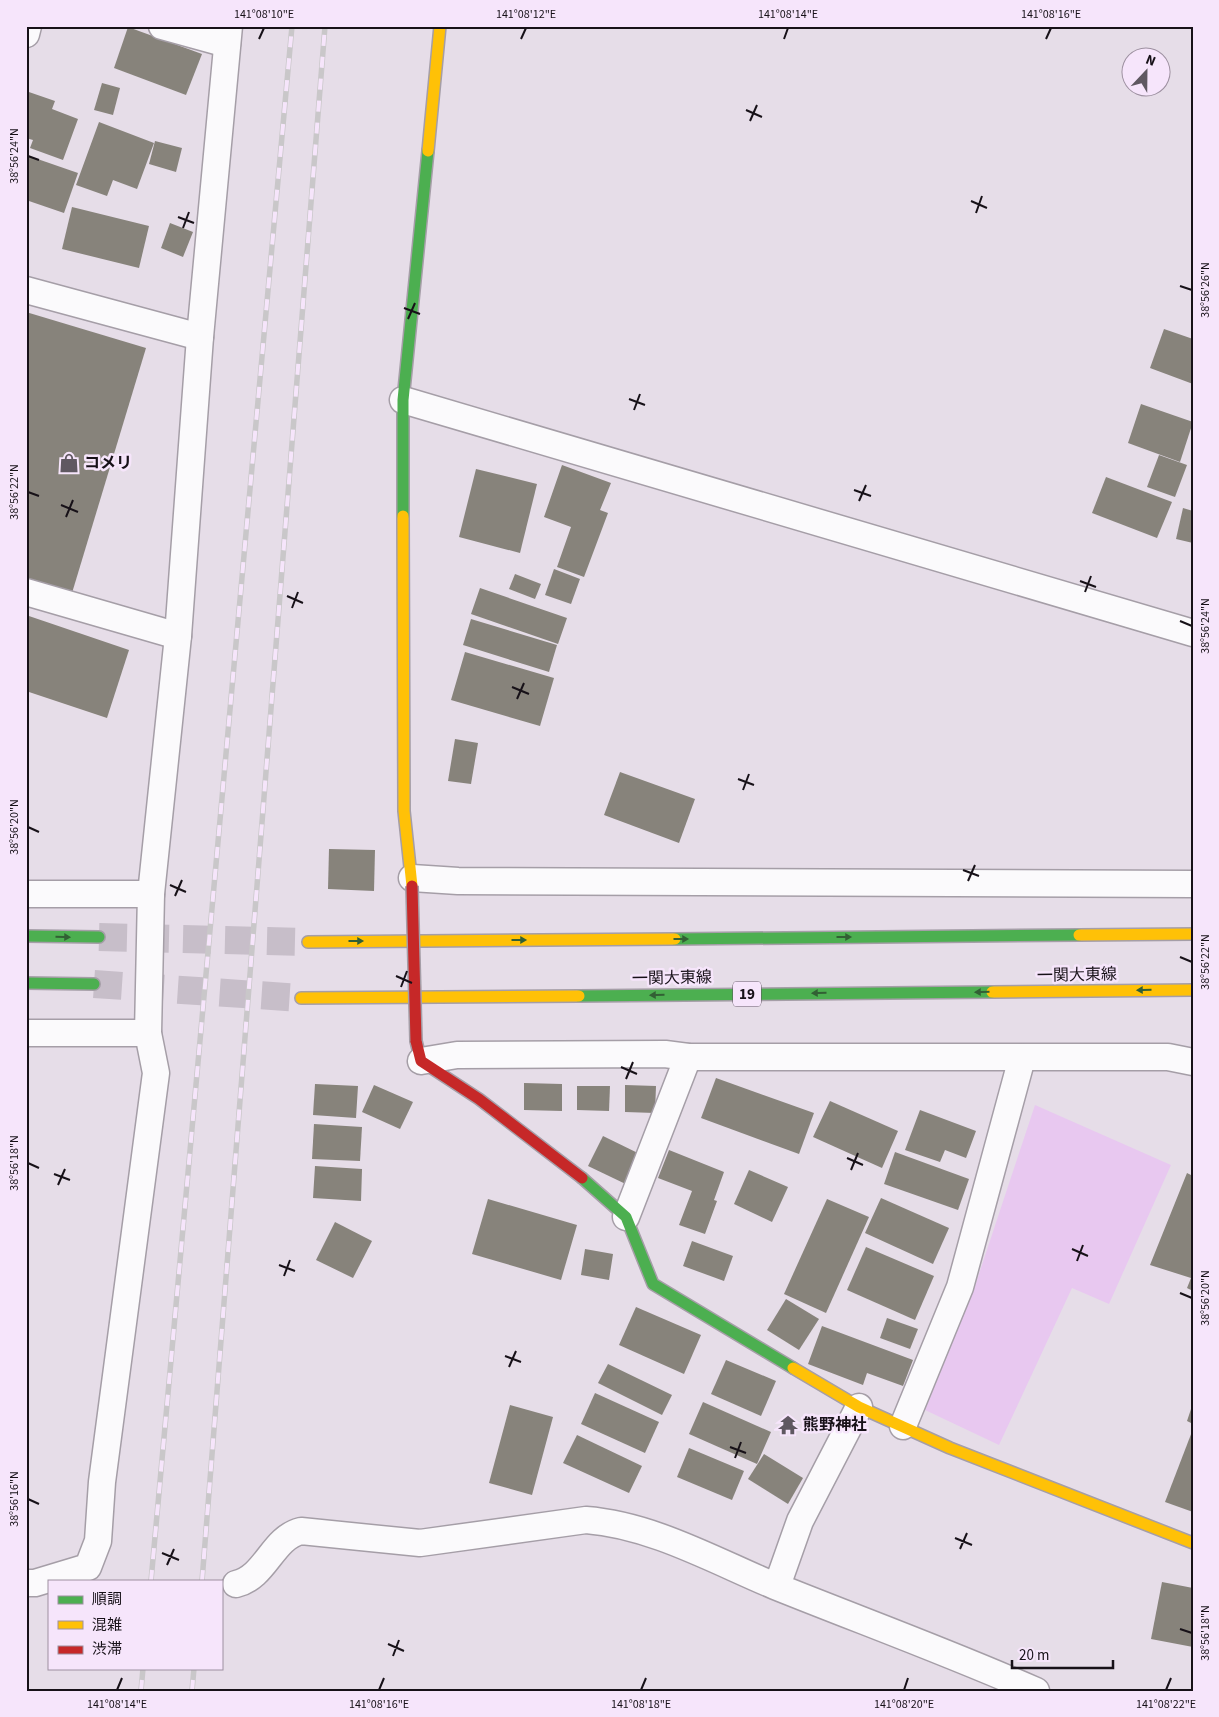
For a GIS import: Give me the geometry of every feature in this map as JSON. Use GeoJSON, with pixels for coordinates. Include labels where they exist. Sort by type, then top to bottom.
{"type":"FeatureCollection","features":[{"type":"Feature","properties":{"kind":"street"},"geometry":{"type":"LineString","coordinates":[[26,34],[28,26]]}},
{"type":"Feature","properties":{"kind":"street"},"geometry":{"type":"LineString","coordinates":[[26,1583],[35,1583],[88,1567],[98,1541],[102,1482],[156,1073],[148,1033],[150,894],[178,636],[200,337],[228,35],[162,26]]}},
{"type":"Feature","properties":{"kind":"street"},"geometry":{"type":"LineString","coordinates":[[440,26],[403,400],[404,811],[412,882],[418,1051],[586,1180],[626,1217],[646,1271],[653,1284],[859,1407],[950,1448],[1193,1543]]}},
{"type":"Feature","properties":{"kind":"street"},"geometry":{"type":"LineString","coordinates":[[26,290],[200,337]]}},
{"type":"Feature","properties":{"kind":"street"},"geometry":{"type":"LineString","coordinates":[[403,400],[1193,633]]}},
{"type":"Feature","properties":{"kind":"street"},"geometry":{"type":"LineString","coordinates":[[26,592],[178,636]]}},
{"type":"Feature","properties":{"kind":"street"},"geometry":{"type":"LineString","coordinates":[[412,882],[1193,884]]}},
{"type":"Feature","properties":{"kind":"street"},"geometry":{"type":"LineString","coordinates":[[26,894],[150,894]]}},
{"type":"Feature","properties":{"kind":"street"},"geometry":{"type":"LineString","coordinates":[[308,942],[1193,934]]}},
{"type":"Feature","properties":{"kind":"street"},"geometry":{"type":"LineString","coordinates":[[26,936],[99,937]]}},
{"type":"Feature","properties":{"kind":"street"},"geometry":{"type":"LineString","coordinates":[[26,983],[94,984]]}},
{"type":"Feature","properties":{"kind":"street","name":"一関大東線"},"geometry":{"type":"LineString","coordinates":[[301,998],[1193,990]]}},
{"type":"Feature","properties":{"kind":"street"},"geometry":{"type":"LineString","coordinates":[[26,1033],[148,1033]]}},
{"type":"Feature","properties":{"kind":"street"},"geometry":{"type":"LineString","coordinates":[[418,1051],[457,1055],[665,1054],[688,1057],[1022,1058],[1168,1056],[1193,1062]]}},
{"type":"Feature","properties":{"kind":"street"},"geometry":{"type":"LineString","coordinates":[[626,1217],[688,1057]]}},
{"type":"Feature","properties":{"kind":"street"},"geometry":{"type":"LineString","coordinates":[[903,1426],[960,1287],[1022,1058]]}},
{"type":"Feature","properties":{"kind":"street"},"geometry":{"type":"LineString","coordinates":[[777,1586],[800,1521],[859,1407]]}},
{"type":"Feature","properties":{"kind":"street"},"geometry":{"type":"LineString","coordinates":[[236,1584],[245,1582],[254,1575],[284,1540],[292,1534],[301,1531],[420,1543],[586,1520],[610,1522],[658,1537],[777,1586],[963,1658],[1036,1691]]}},
{"type":"Feature","properties":{"kind":"shaded area"},"geometry":{"type":"Polygon","coordinates":[[[1035,1105],[1171,1165],[1109,1304],[1072,1288],[999,1445],[925,1410],[974,1289],[1035,1105]]]}},
{"type":"Feature","properties":{"kind":"building"},"geometry":{"type":"Polygon","coordinates":[[[128,27],[202,54],[186,95],[114,68],[128,27]]]}},
{"type":"Feature","properties":{"kind":"building"},"geometry":{"type":"Polygon","coordinates":[[[102,83],[120,88],[113,115],[94,110],[102,83]]]}},
{"type":"Feature","properties":{"kind":"building"},"geometry":{"type":"Polygon","coordinates":[[[26,91],[55,101],[52,109],[78,119],[63,160],[30,148],[33,140],[26,138],[26,91]]]}},
{"type":"Feature","properties":{"kind":"building"},"geometry":{"type":"Polygon","coordinates":[[[99,122],[154,143],[137,189],[113,180],[107,196],[76,185],[99,122]]]}},
{"type":"Feature","properties":{"kind":"building"},"geometry":{"type":"Polygon","coordinates":[[[155,141],[182,148],[176,172],[149,164],[155,141]]]}},
{"type":"Feature","properties":{"kind":"building"},"geometry":{"type":"Polygon","coordinates":[[[26,155],[78,173],[64,213],[26,200],[26,155]]]}},
{"type":"Feature","properties":{"kind":"building"},"geometry":{"type":"Polygon","coordinates":[[[72,207],[149,226],[139,268],[62,249],[72,207]]]}},
{"type":"Feature","properties":{"kind":"building"},"geometry":{"type":"Polygon","coordinates":[[[170,223],[193,232],[183,257],[161,248],[170,223]]]}},
{"type":"Feature","properties":{"kind":"building","name":"コメリ"},"geometry":{"type":"Polygon","coordinates":[[[26,312],[146,348],[72,593],[26,579],[26,312]]]}},
{"type":"Feature","properties":{"kind":"building"},"geometry":{"type":"Polygon","coordinates":[[[1164,329],[1193,339],[1193,384],[1150,368],[1164,329]]]}},
{"type":"Feature","properties":{"kind":"building"},"geometry":{"type":"Polygon","coordinates":[[[1141,404],[1193,422],[1180,462],[1128,443],[1141,404]]]}},
{"type":"Feature","properties":{"kind":"building"},"geometry":{"type":"Polygon","coordinates":[[[1159,455],[1187,465],[1175,497],[1147,487],[1159,455]]]}},
{"type":"Feature","properties":{"kind":"building"},"geometry":{"type":"Polygon","coordinates":[[[562,465],[611,483],[600,510],[608,513],[584,577],[557,567],[571,527],[544,517],[562,465]]]}},
{"type":"Feature","properties":{"kind":"building"},"geometry":{"type":"Polygon","coordinates":[[[476,469],[537,484],[520,553],[459,537],[476,469]]]}},
{"type":"Feature","properties":{"kind":"building"},"geometry":{"type":"Polygon","coordinates":[[[1106,477],[1172,502],[1157,538],[1092,513],[1106,477]]]}},
{"type":"Feature","properties":{"kind":"building"},"geometry":{"type":"Polygon","coordinates":[[[1183,508],[1193,511],[1193,543],[1176,539],[1183,508]]]}},
{"type":"Feature","properties":{"kind":"building"},"geometry":{"type":"Polygon","coordinates":[[[554,569],[580,579],[571,604],[545,595],[554,569]]]}},
{"type":"Feature","properties":{"kind":"building"},"geometry":{"type":"Polygon","coordinates":[[[515,574],[541,584],[535,599],[509,589],[515,574]]]}},
{"type":"Feature","properties":{"kind":"building"},"geometry":{"type":"Polygon","coordinates":[[[480,588],[567,618],[558,644],[471,614],[480,588]]]}},
{"type":"Feature","properties":{"kind":"building"},"geometry":{"type":"Polygon","coordinates":[[[26,615],[129,650],[107,718],[26,691],[26,615]]]}},
{"type":"Feature","properties":{"kind":"building"},"geometry":{"type":"Polygon","coordinates":[[[471,619],[557,645],[549,672],[463,645],[471,619]]]}},
{"type":"Feature","properties":{"kind":"building"},"geometry":{"type":"Polygon","coordinates":[[[465,652],[554,678],[540,726],[451,700],[465,652]]]}},
{"type":"Feature","properties":{"kind":"building"},"geometry":{"type":"Polygon","coordinates":[[[455,739],[478,743],[471,784],[448,781],[455,739]]]}},
{"type":"Feature","properties":{"kind":"building"},"geometry":{"type":"Polygon","coordinates":[[[620,772],[695,799],[679,843],[604,815],[620,772]]]}},
{"type":"Feature","properties":{"kind":"building"},"geometry":{"type":"Polygon","coordinates":[[[329,849],[375,850],[374,891],[328,889],[329,849]]]}},
{"type":"Feature","properties":{"kind":"building"},"geometry":{"type":"Polygon","coordinates":[[[716,1078],[814,1113],[799,1154],[701,1118],[716,1078]]]}},
{"type":"Feature","properties":{"kind":"building"},"geometry":{"type":"Polygon","coordinates":[[[524,1083],[562,1084],[562,1111],[524,1110],[524,1083]]]}},
{"type":"Feature","properties":{"kind":"building"},"geometry":{"type":"Polygon","coordinates":[[[315,1084],[358,1086],[356,1118],[313,1115],[315,1084]]]}},
{"type":"Feature","properties":{"kind":"building"},"geometry":{"type":"Polygon","coordinates":[[[374,1085],[413,1102],[400,1129],[362,1112],[374,1085]]]}},
{"type":"Feature","properties":{"kind":"building"},"geometry":{"type":"Polygon","coordinates":[[[625,1085],[656,1086],[655,1113],[625,1112],[625,1085]]]}},
{"type":"Feature","properties":{"kind":"building"},"geometry":{"type":"Polygon","coordinates":[[[577,1086],[610,1086],[609,1111],[577,1110],[577,1086]]]}},
{"type":"Feature","properties":{"kind":"building"},"geometry":{"type":"Polygon","coordinates":[[[830,1101],[898,1131],[882,1168],[813,1137],[830,1101]]]}},
{"type":"Feature","properties":{"kind":"building"},"geometry":{"type":"Polygon","coordinates":[[[920,1110],[976,1131],[966,1158],[945,1150],[940,1162],[905,1150],[920,1110]]]}},
{"type":"Feature","properties":{"kind":"building"},"geometry":{"type":"Polygon","coordinates":[[[314,1124],[362,1127],[360,1161],[312,1159],[314,1124]]]}},
{"type":"Feature","properties":{"kind":"building"},"geometry":{"type":"Polygon","coordinates":[[[603,1136],[648,1158],[634,1188],[588,1166],[603,1136]]]}},
{"type":"Feature","properties":{"kind":"building"},"geometry":{"type":"Polygon","coordinates":[[[669,1150],[724,1172],[714,1200],[717,1201],[705,1234],[679,1225],[692,1191],[658,1178],[669,1150]]]}},
{"type":"Feature","properties":{"kind":"building"},"geometry":{"type":"Polygon","coordinates":[[[895,1152],[969,1179],[958,1210],[884,1184],[895,1152]]]}},
{"type":"Feature","properties":{"kind":"building"},"geometry":{"type":"Polygon","coordinates":[[[315,1166],[362,1169],[361,1201],[313,1198],[315,1166]]]}},
{"type":"Feature","properties":{"kind":"building"},"geometry":{"type":"Polygon","coordinates":[[[749,1170],[788,1187],[772,1222],[734,1204],[749,1170]]]}},
{"type":"Feature","properties":{"kind":"building"},"geometry":{"type":"Polygon","coordinates":[[[1187,1173],[1193,1176],[1193,1291],[1187,1288],[1191,1278],[1150,1265],[1187,1173]]]}},
{"type":"Feature","properties":{"kind":"building"},"geometry":{"type":"Polygon","coordinates":[[[881,1198],[949,1228],[933,1264],[865,1233],[881,1198]]]}},
{"type":"Feature","properties":{"kind":"building"},"geometry":{"type":"Polygon","coordinates":[[[488,1199],[577,1225],[561,1280],[472,1254],[488,1199]]]}},
{"type":"Feature","properties":{"kind":"building"},"geometry":{"type":"Polygon","coordinates":[[[827,1199],[869,1217],[826,1313],[784,1294],[827,1199]]]}},
{"type":"Feature","properties":{"kind":"building"},"geometry":{"type":"Polygon","coordinates":[[[335,1222],[372,1241],[353,1278],[316,1260],[335,1222]]]}},
{"type":"Feature","properties":{"kind":"building"},"geometry":{"type":"Polygon","coordinates":[[[692,1241],[733,1256],[724,1281],[683,1266],[692,1241]]]}},
{"type":"Feature","properties":{"kind":"building"},"geometry":{"type":"Polygon","coordinates":[[[866,1247],[934,1276],[915,1320],[847,1290],[866,1247]]]}},
{"type":"Feature","properties":{"kind":"building"},"geometry":{"type":"Polygon","coordinates":[[[585,1249],[613,1254],[609,1280],[581,1275],[585,1249]]]}},
{"type":"Feature","properties":{"kind":"building"},"geometry":{"type":"Polygon","coordinates":[[[786,1299],[819,1319],[799,1350],[767,1330],[786,1299]]]}},
{"type":"Feature","properties":{"kind":"building"},"geometry":{"type":"Polygon","coordinates":[[[636,1307],[701,1335],[684,1374],[619,1345],[636,1307]]]}},
{"type":"Feature","properties":{"kind":"building"},"geometry":{"type":"Polygon","coordinates":[[[887,1318],[918,1329],[910,1349],[880,1338],[887,1318]]]}},
{"type":"Feature","properties":{"kind":"building"},"geometry":{"type":"Polygon","coordinates":[[[822,1326],[913,1360],[903,1386],[867,1373],[863,1385],[808,1364],[822,1326]]]}},
{"type":"Feature","properties":{"kind":"building"},"geometry":{"type":"Polygon","coordinates":[[[726,1360],[776,1381],[761,1416],[711,1394],[726,1360]]]}},
{"type":"Feature","properties":{"kind":"building"},"geometry":{"type":"Polygon","coordinates":[[[608,1364],[672,1395],[662,1415],[598,1383],[608,1364]]]}},
{"type":"Feature","properties":{"kind":"building"},"geometry":{"type":"Polygon","coordinates":[[[595,1393],[659,1422],[645,1453],[581,1424],[595,1393]]]}},
{"type":"Feature","properties":{"kind":"building"},"geometry":{"type":"Polygon","coordinates":[[[703,1402],[771,1432],[757,1464],[689,1434],[703,1402]]]}},
{"type":"Feature","properties":{"kind":"building"},"geometry":{"type":"Polygon","coordinates":[[[510,1405],[553,1417],[532,1495],[489,1483],[510,1405]]]}},
{"type":"Feature","properties":{"kind":"building"},"geometry":{"type":"Polygon","coordinates":[[[1193,1406],[1193,1424],[1187,1421],[1193,1406]]]}},
{"type":"Feature","properties":{"kind":"building"},"geometry":{"type":"Polygon","coordinates":[[[1193,1429],[1193,1512],[1165,1502],[1193,1429]]]}},
{"type":"Feature","properties":{"kind":"building"},"geometry":{"type":"Polygon","coordinates":[[[577,1435],[642,1466],[629,1493],[563,1463],[577,1435]]]}},
{"type":"Feature","properties":{"kind":"building"},"geometry":{"type":"Polygon","coordinates":[[[689,1448],[744,1471],[732,1500],[677,1477],[689,1448]]]}},
{"type":"Feature","properties":{"kind":"building"},"geometry":{"type":"Polygon","coordinates":[[[764,1454],[803,1478],[788,1504],[748,1479],[764,1454]]]}},
{"type":"Feature","properties":{"kind":"building"},"geometry":{"type":"Polygon","coordinates":[[[1162,1582],[1193,1588],[1193,1647],[1151,1639],[1162,1582]]]}},
{"type":"Feature","properties":{"kind":"tunnel"},"geometry":{"type":"LineString","coordinates":[[99,937],[308,942]]}},
{"type":"Feature","properties":{"kind":"tunnel"},"geometry":{"type":"LineString","coordinates":[[94,984],[301,998]]}},
{"type":"Feature","properties":{"kind":"railway"},"geometry":{"type":"LineString","coordinates":[[151,1580],[292,26]]}},
{"type":"Feature","properties":{"kind":"railway"},"geometry":{"type":"LineString","coordinates":[[202,1580],[325,26]]}},
{"type":"Feature","properties":{"kind":"railway"},"geometry":{"type":"LineString","coordinates":[[141,1691],[143,1670]]}},
{"type":"Feature","properties":{"kind":"railway"},"geometry":{"type":"LineString","coordinates":[[192,1691],[194,1670]]}},
{"type":"Feature","properties":{"kind":"traffic: fast"},"geometry":{"type":"LineString","coordinates":[[403,516],[403,400],[428,151]]}},
{"type":"Feature","properties":{"kind":"traffic: fast"},"geometry":{"type":"LineString","coordinates":[[675,939],[1079,935]]}},
{"type":"Feature","properties":{"kind":"traffic: fast"},"geometry":{"type":"LineString","coordinates":[[26,936],[99,937]]}},
{"type":"Feature","properties":{"kind":"traffic: fast"},"geometry":{"type":"LineString","coordinates":[[26,983],[94,984]]}},
{"type":"Feature","properties":{"kind":"traffic: fast"},"geometry":{"type":"LineString","coordinates":[[579,996],[992,992]]}},
{"type":"Feature","properties":{"kind":"traffic: fast"},"geometry":{"type":"LineString","coordinates":[[582,1178],[626,1217],[653,1284],[793,1368]]}},
{"type":"Feature","properties":{"kind":"traffic: slow"},"geometry":{"type":"LineString","coordinates":[[428,151],[440,26]]}},
{"type":"Feature","properties":{"kind":"traffic: slow"},"geometry":{"type":"LineString","coordinates":[[403,516],[404,811],[412,886]]}},
{"type":"Feature","properties":{"kind":"traffic: slow"},"geometry":{"type":"LineString","coordinates":[[1079,935],[1193,934]]}},
{"type":"Feature","properties":{"kind":"traffic: slow"},"geometry":{"type":"LineString","coordinates":[[308,942],[675,939]]}},
{"type":"Feature","properties":{"kind":"traffic: slow"},"geometry":{"type":"LineString","coordinates":[[992,992],[1193,990]]}},
{"type":"Feature","properties":{"kind":"traffic: slow"},"geometry":{"type":"LineString","coordinates":[[301,998],[579,996]]}},
{"type":"Feature","properties":{"kind":"traffic: slow"},"geometry":{"type":"LineString","coordinates":[[793,1368],[859,1407],[950,1448],[1193,1543]]}},
{"type":"Feature","properties":{"kind":"traffic: jam"},"geometry":{"type":"LineString","coordinates":[[412,886],[416,1041]]}},
{"type":"Feature","properties":{"kind":"traffic: jam"},"geometry":{"type":"LineString","coordinates":[[416,1041],[421,1061],[479,1099],[582,1178]]}},
{"type":"Feature","properties":{"kind":"place","name":"コメリ"},"geometry":{"type":"Point","coordinates":[69,463]}},
{"type":"Feature","properties":{"kind":"place","name":"熊野神社"},"geometry":{"type":"Point","coordinates":[788,1425]}}]}
